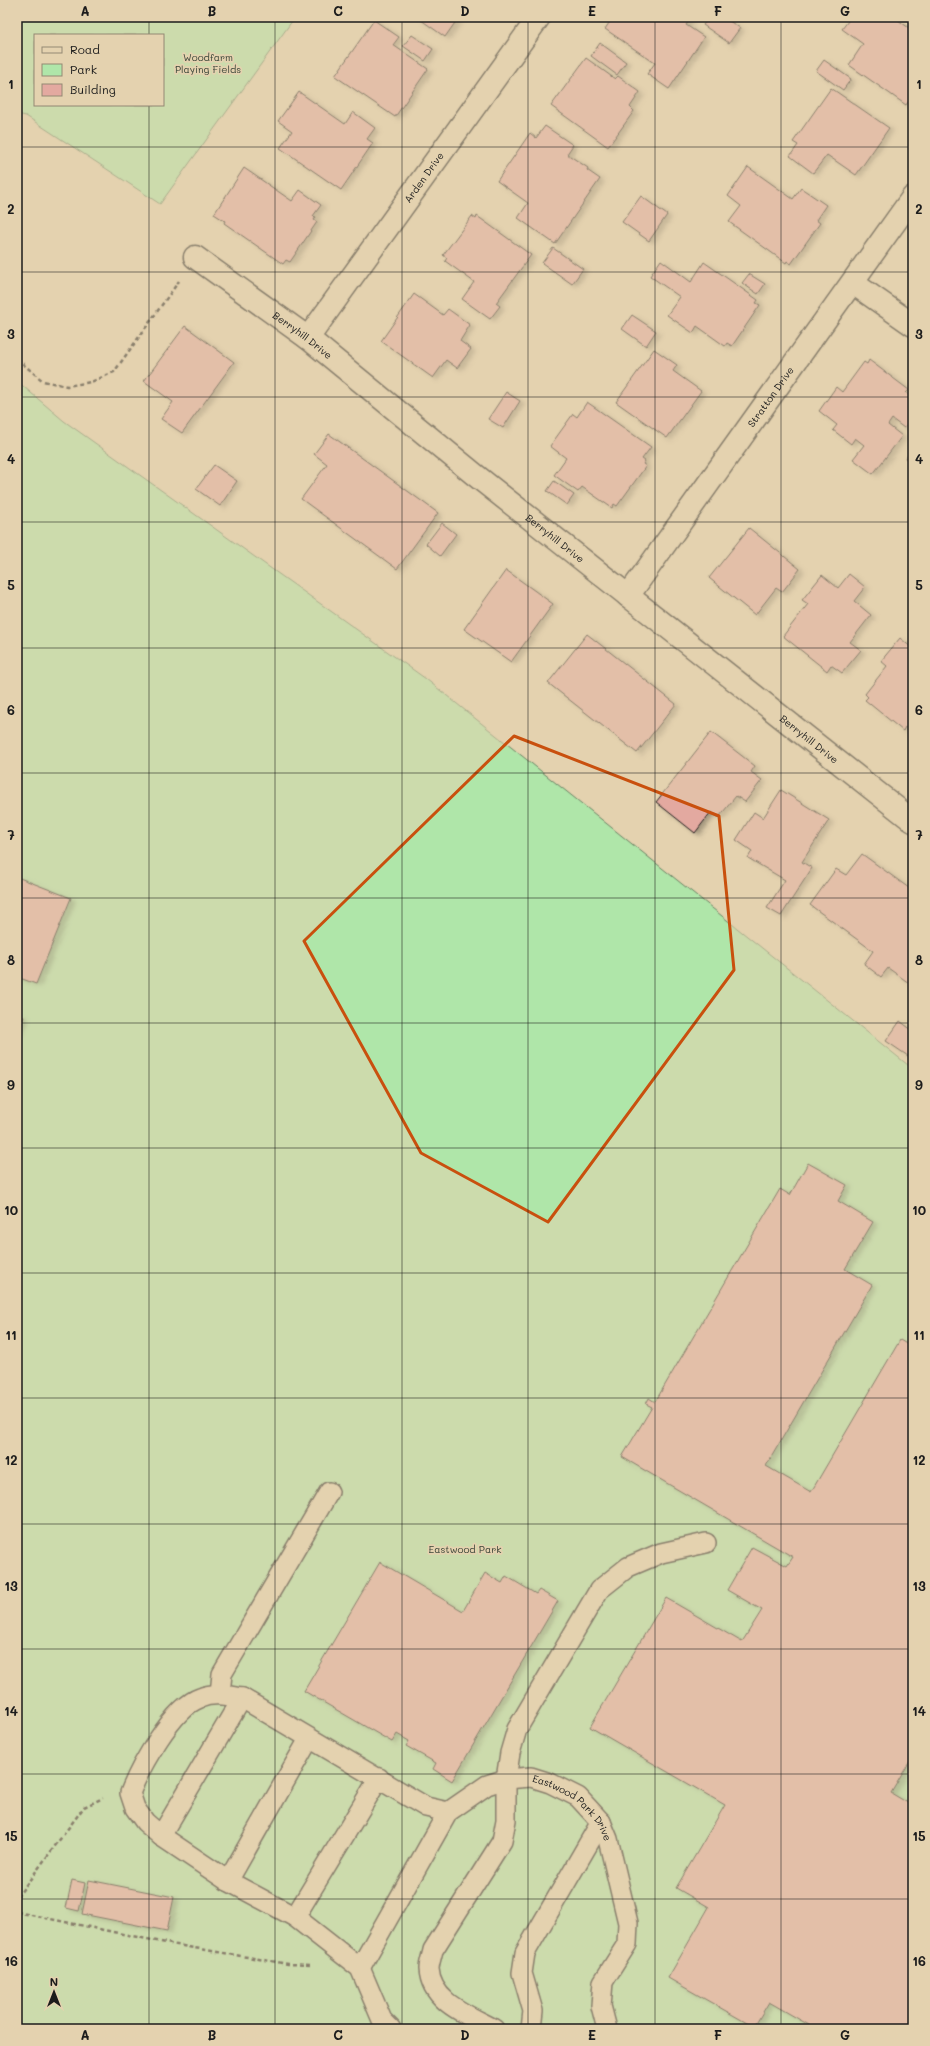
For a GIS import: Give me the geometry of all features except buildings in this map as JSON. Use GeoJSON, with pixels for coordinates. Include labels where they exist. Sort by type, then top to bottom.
{"type":"FeatureCollection","features":[{"type":"Feature","properties":{"kind":"street","name":"Arden Drive"},"geometry":{"type":"LineString","coordinates":[[308,338],[539,17]]}},
{"type":"Feature","properties":{"kind":"street","name":"Stratton Drive"},"geometry":{"type":"LineString","coordinates":[[628,596],[913,197]]}},
{"type":"Feature","properties":{"kind":"street","name":"Berryhill Drive"},"geometry":{"type":"LineString","coordinates":[[195,257],[308,338],[474,474],[913,821]]}},
{"type":"Feature","properties":{"kind":"street"},"geometry":{"type":"LineString","coordinates":[[852,283],[913,325]]}},
{"type":"Feature","properties":{"kind":"lane"},"geometry":{"type":"LineString","coordinates":[[220,1694],[222,1674],[329,1492]]}},
{"type":"Feature","properties":{"kind":"lane"},"geometry":{"type":"LineString","coordinates":[[494,2029],[446,2002],[434,1985],[429,1968],[433,1950],[502,1841],[506,1820],[506,1780],[516,1728],[599,1590],[628,1567],[648,1558],[661,1553],[706,1543]]}},
{"type":"Feature","properties":{"kind":"lane"},"geometry":{"type":"LineString","coordinates":[[391,2029],[382,2020],[360,1968],[295,1917],[228,1881],[161,1836],[145,1822],[135,1808],[130,1793],[147,1756],[182,1708],[200,1698],[220,1694],[242,1698],[426,1807],[448,1812]]}},
{"type":"Feature","properties":{"kind":"lane"},"geometry":{"type":"LineString","coordinates":[[161,1836],[242,1698]]}},
{"type":"Feature","properties":{"kind":"lane"},"geometry":{"type":"LineString","coordinates":[[228,1881],[309,1738]]}},
{"type":"Feature","properties":{"kind":"lane","name":"Eastwood Park Drive"},"geometry":{"type":"LineString","coordinates":[[360,1968],[448,1812],[487,1785],[506,1780],[531,1777],[550,1783],[578,1797],[601,1822],[608,1839],[628,1923],[627,1944],[603,1982],[601,2006],[608,2029]]}},
{"type":"Feature","properties":{"kind":"lane"},"geometry":{"type":"LineString","coordinates":[[295,1917],[379,1778]]}},
{"type":"Feature","properties":{"kind":"lane"},"geometry":{"type":"LineString","coordinates":[[532,2029],[533,2011],[522,1973],[525,1953],[601,1822]]}},
{"type":"Feature","properties":{"kind":"path"},"geometry":{"type":"LineString","coordinates":[[17,359],[43,381],[67,386],[91,382],[114,372],[195,257]]}},
{"type":"Feature","properties":{"kind":"path"},"geometry":{"type":"LineString","coordinates":[[17,1897],[84,1807],[100,1798],[130,1793]]}},
{"type":"Feature","properties":{"kind":"path"},"geometry":{"type":"LineString","coordinates":[[17,1912],[171,1944],[288,1964],[309,1965],[325,1960],[336,1949]]}},
{"type":"Feature","properties":{"kind":"highlighted area"},"geometry":{"type":"Polygon","coordinates":[[[514,736],[719,816],[734,970],[548,1222],[421,1153],[304,941],[514,736]]]}},
{"type":"Feature","properties":{"kind":"green space","name":"Woodfarm Playing Fields"},"geometry":{"type":"Polygon","coordinates":[[[17,17],[295,17],[160,204],[26,116],[17,114],[17,17]]]}},
{"type":"Feature","properties":{"kind":"green space","name":"Eastwood Park"},"geometry":{"type":"Polygon","coordinates":[[[17,381],[64,421],[426,679],[913,1069],[913,2029],[17,2029],[17,381]]]}}]}
